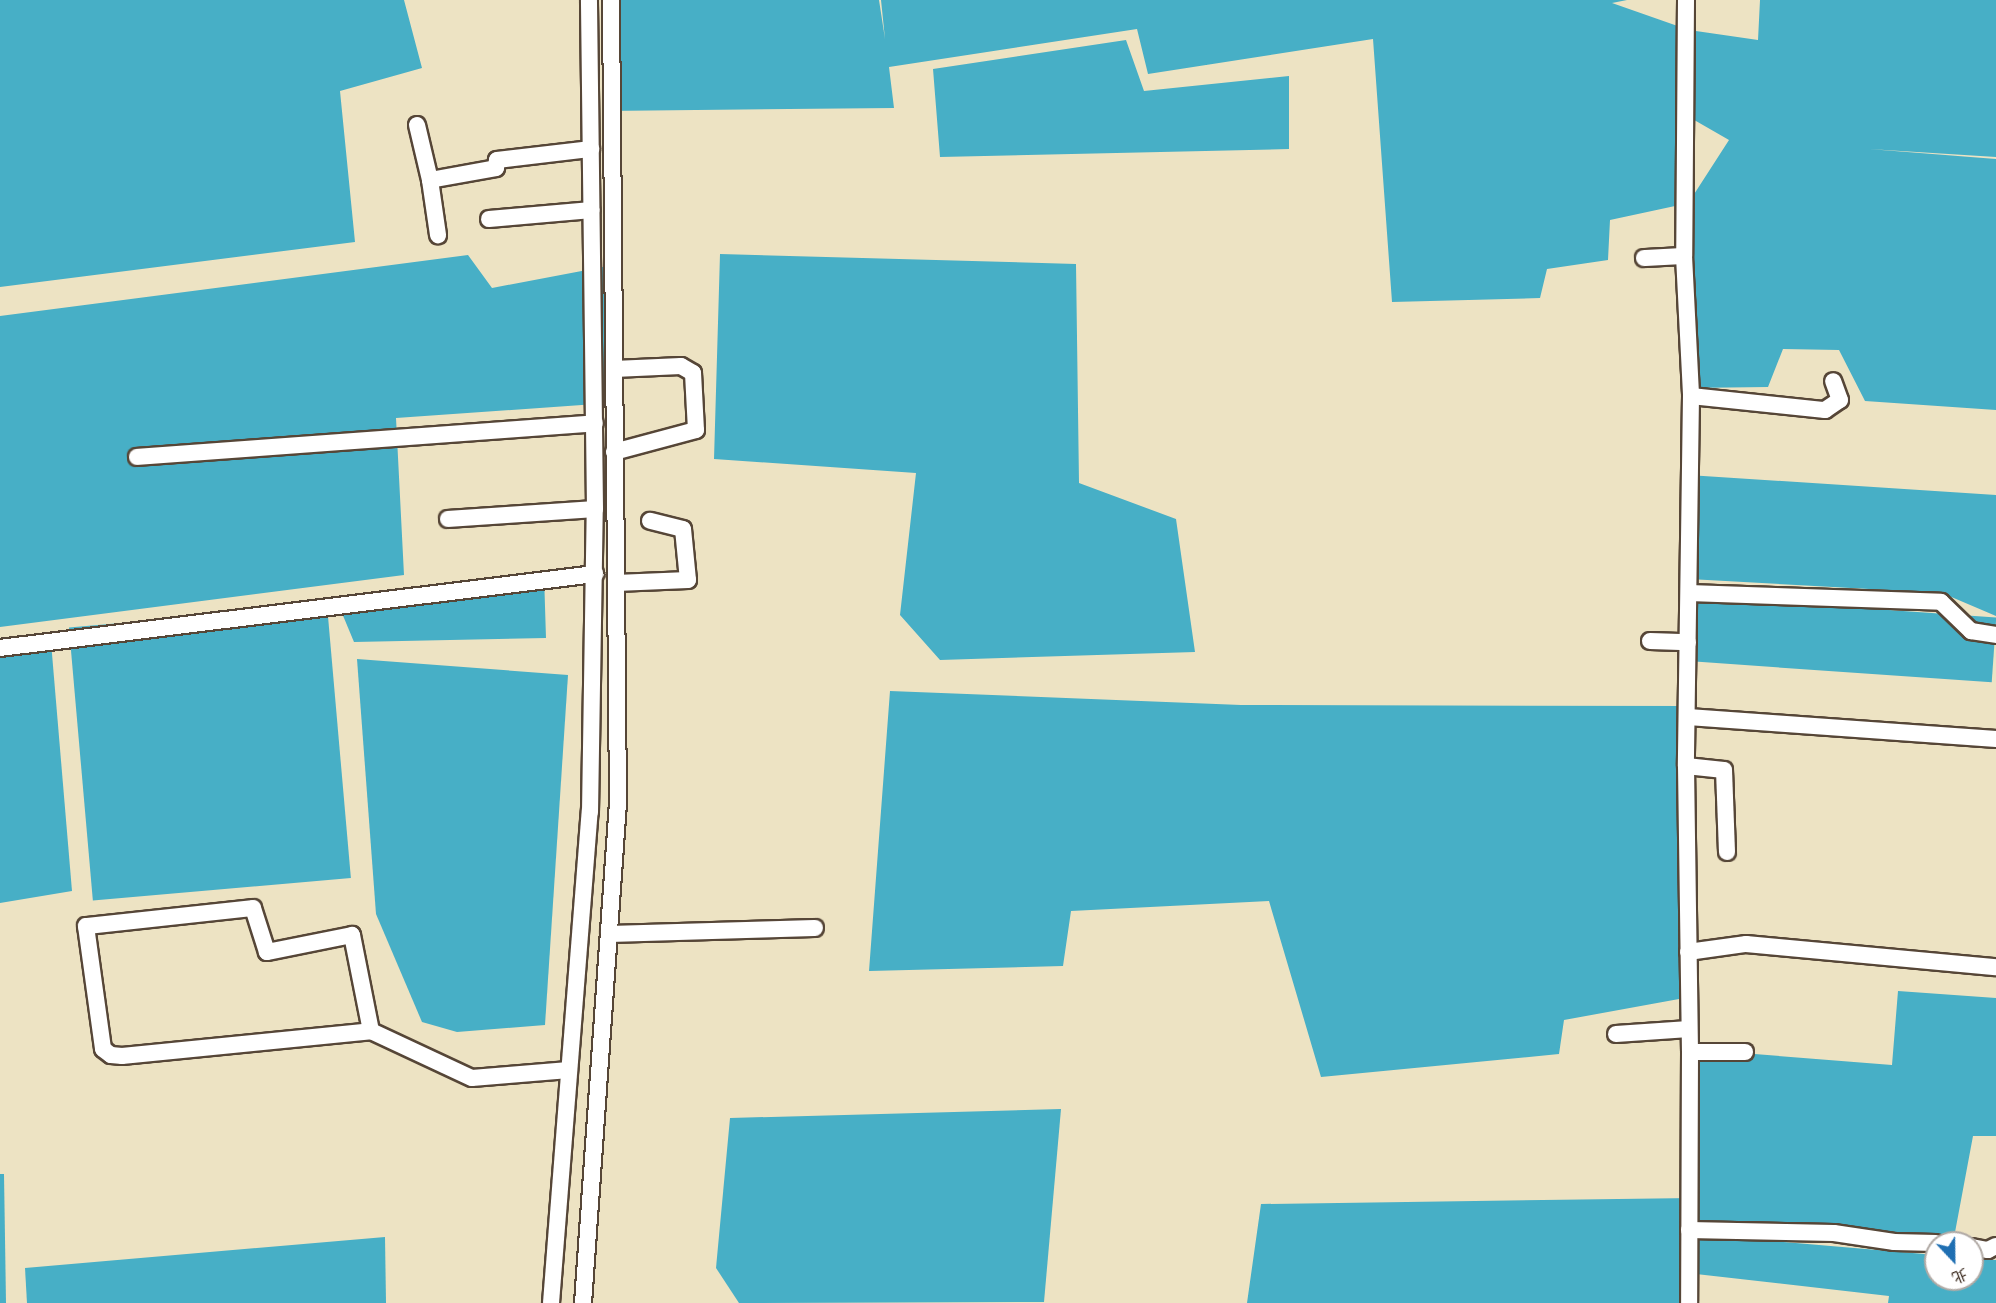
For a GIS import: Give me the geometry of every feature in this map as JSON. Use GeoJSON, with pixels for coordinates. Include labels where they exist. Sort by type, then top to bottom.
{"type":"FeatureCollection","features":[{"type":"Feature","properties":{"kind":"street"},"geometry":{"type":"LineString","coordinates":[[551,1303],[590,812],[596,574],[589,0]]}},
{"type":"Feature","properties":{"kind":"street"},"geometry":{"type":"LineString","coordinates":[[582,1303],[618,806],[611,0]]}},
{"type":"Feature","properties":{"kind":"street"},"geometry":{"type":"LineString","coordinates":[[1686,0],[1684,256],[1691,396],[1686,766],[1690,1052],[1689,1303]]}},
{"type":"Feature","properties":{"kind":"street"},"geometry":{"type":"LineString","coordinates":[[417,125],[430,180],[438,235]]}},
{"type":"Feature","properties":{"kind":"street"},"geometry":{"type":"LineString","coordinates":[[430,180],[496,168],[497,160],[591,149]]}},
{"type":"Feature","properties":{"kind":"street"},"geometry":{"type":"LineString","coordinates":[[489,219],[592,210]]}},
{"type":"Feature","properties":{"kind":"street"},"geometry":{"type":"LineString","coordinates":[[1644,258],[1684,256]]}},
{"type":"Feature","properties":{"kind":"street"},"geometry":{"type":"LineString","coordinates":[[614,369],[681,366],[693,373],[696,430],[614,452]]}},
{"type":"Feature","properties":{"kind":"street"},"geometry":{"type":"LineString","coordinates":[[1691,396],[1825,410],[1840,400],[1833,381]]}},
{"type":"Feature","properties":{"kind":"street"},"geometry":{"type":"LineString","coordinates":[[137,457],[595,423]]}},
{"type":"Feature","properties":{"kind":"street"},"geometry":{"type":"LineString","coordinates":[[448,519],[595,509]]}},
{"type":"Feature","properties":{"kind":"street"},"geometry":{"type":"LineString","coordinates":[[616,583],[688,580],[683,529],[650,521]]}},
{"type":"Feature","properties":{"kind":"street"},"geometry":{"type":"LineString","coordinates":[[0,648],[596,574]]}},
{"type":"Feature","properties":{"kind":"street"},"geometry":{"type":"LineString","coordinates":[[1689,593],[1941,602],[1971,631],[1996,635]]}},
{"type":"Feature","properties":{"kind":"street"},"geometry":{"type":"LineString","coordinates":[[1650,641],[1688,642]]}},
{"type":"Feature","properties":{"kind":"street"},"geometry":{"type":"LineString","coordinates":[[1688,717],[1996,739]]}},
{"type":"Feature","properties":{"kind":"street"},"geometry":{"type":"LineString","coordinates":[[1686,766],[1724,770],[1727,852]]}},
{"type":"Feature","properties":{"kind":"street"},"geometry":{"type":"LineString","coordinates":[[371,1031],[352,935],[267,952],[253,908],[86,926],[103,1049],[111,1054],[122,1056],[371,1031],[472,1077],[569,1070]]}},
{"type":"Feature","properties":{"kind":"street"},"geometry":{"type":"LineString","coordinates":[[609,933],[815,928]]}},
{"type":"Feature","properties":{"kind":"street"},"geometry":{"type":"LineString","coordinates":[[1688,952],[1746,944],[1996,967]]}},
{"type":"Feature","properties":{"kind":"street"},"geometry":{"type":"LineString","coordinates":[[1616,1034],[1689,1029]]}},
{"type":"Feature","properties":{"kind":"street"},"geometry":{"type":"LineString","coordinates":[[1690,1052],[1745,1052]]}},
{"type":"Feature","properties":{"kind":"street"},"geometry":{"type":"LineString","coordinates":[[1689,1230],[1834,1233],[1894,1242],[1924,1243]]}},
{"type":"Feature","properties":{"kind":"water"},"geometry":{"type":"Polygon","coordinates":[[[0,0],[404,0],[422,68],[340,91],[355,242],[0,287],[0,0]]]}},
{"type":"Feature","properties":{"kind":"water"},"geometry":{"type":"Polygon","coordinates":[[[604,0],[879,0],[885,39],[881,0],[1627,0],[1612,3],[1689,30],[1758,40],[1760,0],[1996,0],[1996,157],[1869,149],[1996,159],[1996,410],[1865,401],[1839,350],[1783,349],[1768,387],[1688,388],[1689,203],[1610,220],[1608,260],[1547,269],[1540,298],[1392,302],[1373,39],[1148,74],[1137,29],[889,67],[894,108],[605,111],[604,0]],[[1689,117],[1689,202],[1729,140],[1689,117]]]}},
{"type":"Feature","properties":{"kind":"water"},"geometry":{"type":"Polygon","coordinates":[[[1126,40],[1144,91],[1289,76],[1289,149],[940,157],[933,69],[1126,40]]]}},
{"type":"Feature","properties":{"kind":"water"},"geometry":{"type":"Polygon","coordinates":[[[720,254],[1076,264],[1079,483],[1176,519],[1195,652],[940,660],[900,615],[916,473],[714,459],[720,254]]]}},
{"type":"Feature","properties":{"kind":"water"},"geometry":{"type":"Polygon","coordinates":[[[468,255],[492,288],[608,266],[610,403],[396,418],[404,575],[0,627],[0,316],[468,255]]]}},
{"type":"Feature","properties":{"kind":"water"},"geometry":{"type":"Polygon","coordinates":[[[1688,475],[1996,495],[1996,616],[1942,593],[1689,579],[1688,475]]]}},
{"type":"Feature","properties":{"kind":"water"},"geometry":{"type":"Polygon","coordinates":[[[544,575],[546,638],[354,642],[339,606],[544,575]]]}},
{"type":"Feature","properties":{"kind":"water"},"geometry":{"type":"Polygon","coordinates":[[[1689,596],[1996,617],[1992,682],[1684,661],[1689,596]]]}},
{"type":"Feature","properties":{"kind":"water"},"geometry":{"type":"Polygon","coordinates":[[[327,605],[351,878],[93,901],[69,628],[327,605]]]}},
{"type":"Feature","properties":{"kind":"water"},"geometry":{"type":"Polygon","coordinates":[[[51,642],[72,891],[0,903],[0,650],[51,642]]]}},
{"type":"Feature","properties":{"kind":"water"},"geometry":{"type":"Polygon","coordinates":[[[357,659],[568,675],[545,1025],[457,1032],[422,1022],[376,914],[357,659]]]}},
{"type":"Feature","properties":{"kind":"water"},"geometry":{"type":"Polygon","coordinates":[[[890,691],[1241,705],[1689,706],[1690,997],[1564,1020],[1559,1054],[1321,1077],[1269,901],[1071,911],[1063,966],[869,971],[890,691]]]}},
{"type":"Feature","properties":{"kind":"water"},"geometry":{"type":"Polygon","coordinates":[[[1898,991],[1996,998],[1996,1136],[1973,1136],[1955,1231],[1924,1231],[1924,1242],[1714,1236],[1924,1254],[1924,1291],[1984,1291],[1984,1259],[1996,1260],[1996,1303],[1888,1303],[1889,1296],[1696,1274],[1686,1303],[1247,1303],[1261,1204],[1693,1198],[1691,1049],[1892,1065],[1898,991]]]}},
{"type":"Feature","properties":{"kind":"water"},"geometry":{"type":"Polygon","coordinates":[[[1061,1109],[1044,1302],[739,1303],[716,1268],[730,1118],[1061,1109]]]}},
{"type":"Feature","properties":{"kind":"water"},"geometry":{"type":"Polygon","coordinates":[[[0,1174],[4,1174],[6,1303],[0,1303],[0,1174]]]}},
{"type":"Feature","properties":{"kind":"water"},"geometry":{"type":"Polygon","coordinates":[[[385,1237],[386,1303],[27,1303],[25,1268],[385,1237]]]}}]}
